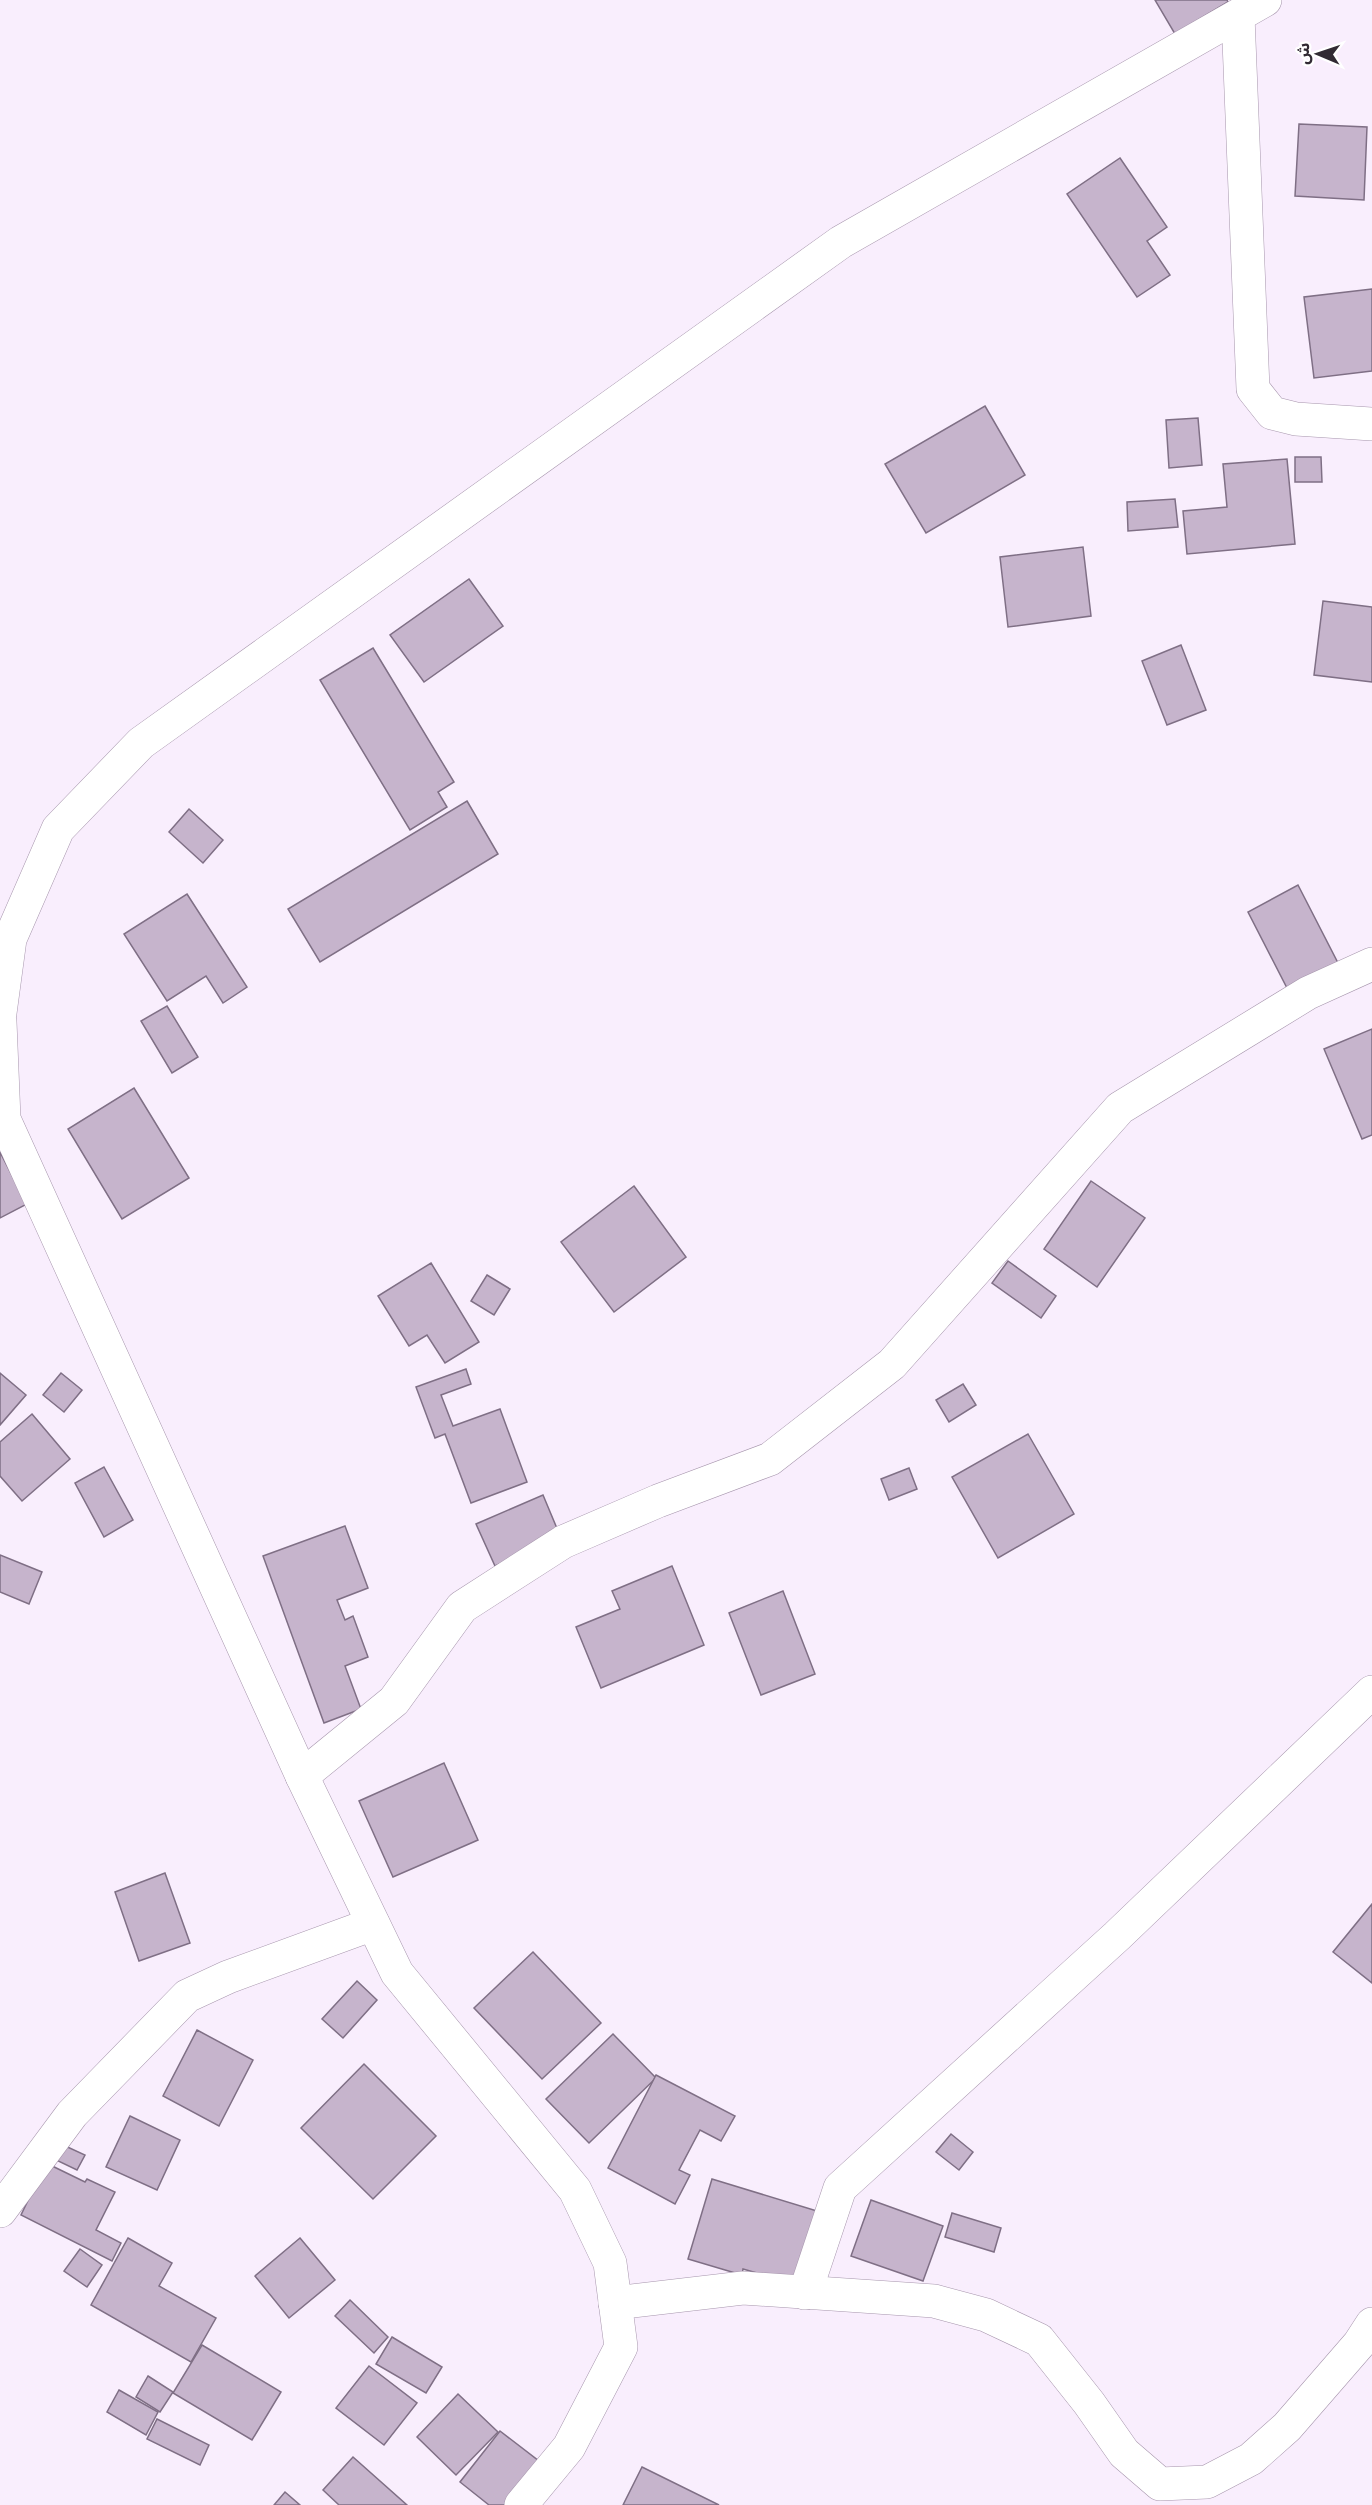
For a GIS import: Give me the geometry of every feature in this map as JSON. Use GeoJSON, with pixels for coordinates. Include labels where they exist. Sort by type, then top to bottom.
{"type":"FeatureCollection","features":[{"type":"Feature","properties":{"kind":"street"},"geometry":{"type":"LineString","coordinates":[[0,1013],[10,939],[58,829],[141,743],[841,242],[1251,8],[1253,389],[1272,413],[1296,420],[1372,424]]}},
{"type":"Feature","properties":{"kind":"street"},"geometry":{"type":"LineString","coordinates":[[302,1776],[394,1701],[462,1607],[563,1542],[658,1501],[770,1459],[892,1364],[1120,1108],[1308,993],[1372,964]]}},
{"type":"Feature","properties":{"kind":"street"},"geometry":{"type":"LineString","coordinates":[[0,1022],[4,1119],[302,1776],[397,1973],[575,2190],[610,2263],[621,2346],[569,2447],[521,2505]]}},
{"type":"Feature","properties":{"kind":"street"},"geometry":{"type":"LineString","coordinates":[[805,2293],[840,2188],[1118,1936],[1372,1692]]}},
{"type":"Feature","properties":{"kind":"street"},"geometry":{"type":"LineString","coordinates":[[0,2211],[72,2114],[187,1996],[228,1977],[373,1924]]}},
{"type":"Feature","properties":{"kind":"street"},"geometry":{"type":"LineString","coordinates":[[615,2304],[743,2288],[934,2301],[986,2315],[1039,2340],[1089,2403],[1124,2453],[1160,2484],[1207,2482],[1251,2459],[1287,2427],[1359,2344],[1372,2324]]}},
{"type":"Feature","properties":{"kind":"building"},"geometry":{"type":"Polygon","coordinates":[[[1155,0],[1227,0],[1228,2],[1175,34],[1155,0]]]}},
{"type":"Feature","properties":{"kind":"building"},"geometry":{"type":"Polygon","coordinates":[[[1299,124],[1367,127],[1364,200],[1295,196],[1299,124]]]}},
{"type":"Feature","properties":{"kind":"building"},"geometry":{"type":"Polygon","coordinates":[[[1120,158],[1167,227],[1147,241],[1170,275],[1137,297],[1067,194],[1120,158]]]}},
{"type":"Feature","properties":{"kind":"building"},"geometry":{"type":"Polygon","coordinates":[[[1372,289],[1372,371],[1314,378],[1304,297],[1372,289]]]}},
{"type":"Feature","properties":{"kind":"building"},"geometry":{"type":"Polygon","coordinates":[[[985,406],[1025,475],[926,533],[885,464],[985,406]]]}},
{"type":"Feature","properties":{"kind":"building"},"geometry":{"type":"Polygon","coordinates":[[[1198,418],[1202,465],[1169,468],[1166,420],[1198,418]]]}},
{"type":"Feature","properties":{"kind":"building"},"geometry":{"type":"Polygon","coordinates":[[[1295,457],[1321,457],[1322,482],[1295,482],[1295,457]]]}},
{"type":"Feature","properties":{"kind":"building"},"geometry":{"type":"Polygon","coordinates":[[[1287,459],[1295,544],[1187,554],[1183,511],[1227,507],[1223,464],[1287,459]]]}},
{"type":"Feature","properties":{"kind":"building"},"geometry":{"type":"Polygon","coordinates":[[[1175,499],[1178,527],[1128,531],[1127,502],[1175,499]]]}},
{"type":"Feature","properties":{"kind":"building"},"geometry":{"type":"Polygon","coordinates":[[[1083,547],[1091,616],[1008,627],[1000,557],[1083,547]]]}},
{"type":"Feature","properties":{"kind":"building"},"geometry":{"type":"Polygon","coordinates":[[[469,579],[503,626],[424,682],[390,635],[469,579]]]}},
{"type":"Feature","properties":{"kind":"building"},"geometry":{"type":"Polygon","coordinates":[[[1323,601],[1372,607],[1372,682],[1314,675],[1323,601]]]}},
{"type":"Feature","properties":{"kind":"building"},"geometry":{"type":"Polygon","coordinates":[[[1181,645],[1206,710],[1167,725],[1142,661],[1181,645]]]}},
{"type":"Feature","properties":{"kind":"building"},"geometry":{"type":"Polygon","coordinates":[[[373,648],[454,782],[438,792],[447,807],[410,830],[320,680],[373,648]]]}},
{"type":"Feature","properties":{"kind":"building"},"geometry":{"type":"Polygon","coordinates":[[[467,801],[498,854],[320,962],[288,909],[467,801]]]}},
{"type":"Feature","properties":{"kind":"building"},"geometry":{"type":"Polygon","coordinates":[[[189,809],[223,840],[203,863],[169,832],[189,809]]]}},
{"type":"Feature","properties":{"kind":"building"},"geometry":{"type":"Polygon","coordinates":[[[1298,885],[1338,963],[1288,990],[1248,912],[1298,885]]]}},
{"type":"Feature","properties":{"kind":"building"},"geometry":{"type":"Polygon","coordinates":[[[187,894],[247,987],[223,1003],[206,976],[167,1001],[124,934],[187,894]]]}},
{"type":"Feature","properties":{"kind":"building"},"geometry":{"type":"Polygon","coordinates":[[[167,1006],[198,1057],[172,1073],[141,1021],[167,1006]]]}},
{"type":"Feature","properties":{"kind":"building"},"geometry":{"type":"Polygon","coordinates":[[[1372,1029],[1372,1135],[1362,1139],[1324,1049],[1372,1029]]]}},
{"type":"Feature","properties":{"kind":"building"},"geometry":{"type":"Polygon","coordinates":[[[134,1088],[189,1178],[122,1219],[68,1129],[134,1088]]]}},
{"type":"Feature","properties":{"kind":"building"},"geometry":{"type":"Polygon","coordinates":[[[0,1152],[27,1204],[0,1218],[0,1152]]]}},
{"type":"Feature","properties":{"kind":"building"},"geometry":{"type":"Polygon","coordinates":[[[1091,1181],[1145,1218],[1097,1287],[1044,1249],[1091,1181]]]}},
{"type":"Feature","properties":{"kind":"building"},"geometry":{"type":"Polygon","coordinates":[[[634,1186],[686,1257],[614,1312],[561,1242],[634,1186]]]}},
{"type":"Feature","properties":{"kind":"building"},"geometry":{"type":"Polygon","coordinates":[[[1008,1261],[1056,1296],[1041,1318],[992,1283],[1008,1261]]]}},
{"type":"Feature","properties":{"kind":"building"},"geometry":{"type":"Polygon","coordinates":[[[431,1263],[479,1342],[445,1363],[427,1335],[409,1346],[378,1296],[431,1263]]]}},
{"type":"Feature","properties":{"kind":"building"},"geometry":{"type":"Polygon","coordinates":[[[487,1275],[510,1289],[494,1315],[471,1301],[487,1275]]]}},
{"type":"Feature","properties":{"kind":"building"},"geometry":{"type":"Polygon","coordinates":[[[466,1369],[471,1384],[441,1395],[453,1426],[500,1409],[527,1482],[471,1503],[445,1434],[435,1438],[416,1387],[466,1369]]]}},
{"type":"Feature","properties":{"kind":"building"},"geometry":{"type":"Polygon","coordinates":[[[0,1373],[26,1395],[0,1425],[0,1373]]]}},
{"type":"Feature","properties":{"kind":"building"},"geometry":{"type":"Polygon","coordinates":[[[61,1373],[82,1390],[64,1412],[43,1395],[61,1373]]]}},
{"type":"Feature","properties":{"kind":"building"},"geometry":{"type":"Polygon","coordinates":[[[963,1384],[976,1405],[949,1422],[936,1400],[963,1384]]]}},
{"type":"Feature","properties":{"kind":"building"},"geometry":{"type":"Polygon","coordinates":[[[32,1414],[70,1459],[22,1501],[0,1476],[0,1442],[32,1414]]]}},
{"type":"Feature","properties":{"kind":"building"},"geometry":{"type":"Polygon","coordinates":[[[1028,1434],[1074,1514],[998,1558],[952,1477],[1028,1434]]]}},
{"type":"Feature","properties":{"kind":"building"},"geometry":{"type":"Polygon","coordinates":[[[104,1467],[133,1520],[104,1537],[75,1483],[104,1467]]]}},
{"type":"Feature","properties":{"kind":"building"},"geometry":{"type":"Polygon","coordinates":[[[909,1468],[917,1489],[889,1500],[881,1479],[909,1468]]]}},
{"type":"Feature","properties":{"kind":"building"},"geometry":{"type":"Polygon","coordinates":[[[543,1495],[561,1538],[495,1566],[476,1524],[543,1495]]]}},
{"type":"Feature","properties":{"kind":"building"},"geometry":{"type":"Polygon","coordinates":[[[345,1526],[368,1588],[337,1600],[345,1620],[353,1616],[368,1657],[345,1666],[361,1709],[324,1723],[263,1556],[345,1526]]]}},
{"type":"Feature","properties":{"kind":"building"},"geometry":{"type":"Polygon","coordinates":[[[0,1555],[42,1572],[29,1604],[0,1592],[0,1555]]]}},
{"type":"Feature","properties":{"kind":"building"},"geometry":{"type":"Polygon","coordinates":[[[672,1566],[704,1645],[601,1688],[576,1627],[620,1609],[612,1591],[672,1566]]]}},
{"type":"Feature","properties":{"kind":"building"},"geometry":{"type":"Polygon","coordinates":[[[783,1591],[815,1674],[761,1695],[729,1613],[783,1591]]]}},
{"type":"Feature","properties":{"kind":"building"},"geometry":{"type":"Polygon","coordinates":[[[444,1763],[478,1840],[393,1877],[359,1801],[444,1763]]]}},
{"type":"Feature","properties":{"kind":"building"},"geometry":{"type":"Polygon","coordinates":[[[165,1873],[190,1943],[139,1961],[115,1892],[165,1873]]]}},
{"type":"Feature","properties":{"kind":"building"},"geometry":{"type":"Polygon","coordinates":[[[1372,1904],[1372,1983],[1333,1952],[1372,1904]]]}},
{"type":"Feature","properties":{"kind":"building"},"geometry":{"type":"Polygon","coordinates":[[[533,1952],[601,2023],[542,2079],[474,2008],[533,1952]]]}},
{"type":"Feature","properties":{"kind":"building"},"geometry":{"type":"Polygon","coordinates":[[[357,1981],[377,2000],[343,2038],[322,2019],[357,1981]]]}},
{"type":"Feature","properties":{"kind":"building"},"geometry":{"type":"Polygon","coordinates":[[[197,2030],[253,2060],[219,2126],[163,2096],[197,2030]]]}},
{"type":"Feature","properties":{"kind":"building"},"geometry":{"type":"Polygon","coordinates":[[[613,2034],[656,2078],[589,2143],[546,2099],[613,2034]]]}},
{"type":"Feature","properties":{"kind":"building"},"geometry":{"type":"Polygon","coordinates":[[[364,2064],[436,2136],[373,2199],[301,2128],[364,2064]]]}},
{"type":"Feature","properties":{"kind":"building"},"geometry":{"type":"Polygon","coordinates":[[[656,2075],[735,2116],[721,2141],[700,2130],[679,2170],[690,2175],[675,2204],[608,2168],[656,2075]]]}},
{"type":"Feature","properties":{"kind":"building"},"geometry":{"type":"Polygon","coordinates":[[[130,2116],[180,2140],[157,2190],[106,2167],[130,2116]]]}},
{"type":"Feature","properties":{"kind":"building"},"geometry":{"type":"Polygon","coordinates":[[[951,2134],[973,2152],[959,2170],[936,2152],[951,2134]]]}},
{"type":"Feature","properties":{"kind":"building"},"geometry":{"type":"Polygon","coordinates":[[[61,2144],[85,2155],[77,2170],[54,2159],[61,2144]]]}},
{"type":"Feature","properties":{"kind":"building"},"geometry":{"type":"Polygon","coordinates":[[[46,2163],[85,2182],[87,2179],[115,2192],[96,2230],[121,2243],[112,2261],[21,2215],[46,2163]]]}},
{"type":"Feature","properties":{"kind":"building"},"geometry":{"type":"Polygon","coordinates":[[[712,2179],[817,2211],[795,2284],[743,2269],[742,2275],[688,2259],[712,2179]]]}},
{"type":"Feature","properties":{"kind":"building"},"geometry":{"type":"Polygon","coordinates":[[[871,2200],[943,2226],[923,2281],[851,2256],[871,2200]]]}},
{"type":"Feature","properties":{"kind":"building"},"geometry":{"type":"Polygon","coordinates":[[[952,2213],[1001,2228],[994,2252],[945,2237],[952,2213]]]}},
{"type":"Feature","properties":{"kind":"building"},"geometry":{"type":"Polygon","coordinates":[[[128,2238],[172,2263],[159,2286],[216,2318],[191,2362],[91,2305],[128,2238]]]}},
{"type":"Feature","properties":{"kind":"building"},"geometry":{"type":"Polygon","coordinates":[[[300,2238],[335,2280],[289,2318],[255,2276],[300,2238]]]}},
{"type":"Feature","properties":{"kind":"building"},"geometry":{"type":"Polygon","coordinates":[[[80,2249],[102,2265],[87,2287],[64,2271],[80,2249]]]}},
{"type":"Feature","properties":{"kind":"building"},"geometry":{"type":"Polygon","coordinates":[[[350,2300],[388,2337],[374,2353],[335,2316],[350,2300]]]}},
{"type":"Feature","properties":{"kind":"building"},"geometry":{"type":"Polygon","coordinates":[[[392,2337],[442,2367],[426,2393],[376,2364],[392,2337]]]}},
{"type":"Feature","properties":{"kind":"building"},"geometry":{"type":"Polygon","coordinates":[[[202,2345],[281,2392],[252,2440],[173,2393],[202,2345]]]}},
{"type":"Feature","properties":{"kind":"building"},"geometry":{"type":"Polygon","coordinates":[[[369,2366],[417,2403],[384,2445],[336,2408],[369,2366]]]}},
{"type":"Feature","properties":{"kind":"building"},"geometry":{"type":"Polygon","coordinates":[[[148,2376],[173,2392],[160,2412],[136,2397],[148,2376]]]}},
{"type":"Feature","properties":{"kind":"building"},"geometry":{"type":"Polygon","coordinates":[[[119,2390],[158,2412],[146,2435],[107,2412],[119,2390]]]}},
{"type":"Feature","properties":{"kind":"building"},"geometry":{"type":"Polygon","coordinates":[[[458,2394],[498,2432],[456,2475],[417,2437],[458,2394]]]}},
{"type":"Feature","properties":{"kind":"building"},"geometry":{"type":"Polygon","coordinates":[[[157,2419],[209,2445],[200,2465],[147,2439],[157,2419]]]}},
{"type":"Feature","properties":{"kind":"building"},"geometry":{"type":"Polygon","coordinates":[[[500,2431],[548,2468],[519,2505],[489,2505],[460,2482],[500,2431]]]}},
{"type":"Feature","properties":{"kind":"building"},"geometry":{"type":"Polygon","coordinates":[[[353,2457],[407,2505],[339,2505],[323,2490],[353,2457]]]}},
{"type":"Feature","properties":{"kind":"building"},"geometry":{"type":"Polygon","coordinates":[[[642,2467],[719,2505],[623,2505],[642,2467]]]}},
{"type":"Feature","properties":{"kind":"building"},"geometry":{"type":"Polygon","coordinates":[[[285,2492],[300,2505],[274,2505],[285,2492]]]}}]}
